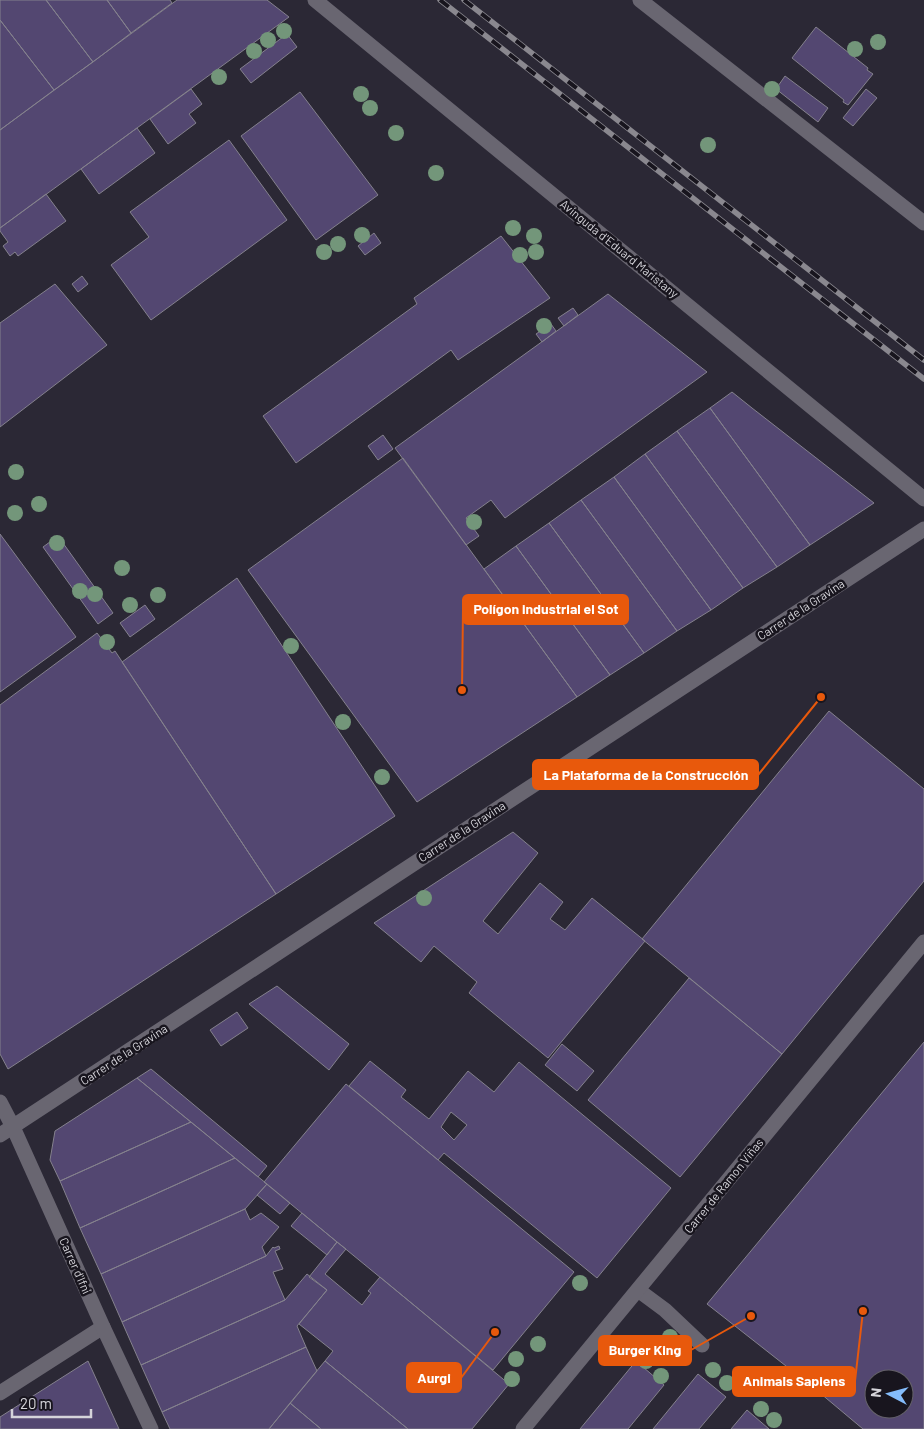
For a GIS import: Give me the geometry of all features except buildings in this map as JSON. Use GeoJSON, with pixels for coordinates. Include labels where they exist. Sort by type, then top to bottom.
{"type":"FeatureCollection","features":[{"type":"Feature","properties":{"kind":"street","name":"Avinguda d'Eduard Maristany"},"geometry":{"type":"LineString","coordinates":[[315,0],[924,499]]}},
{"type":"Feature","properties":{"kind":"street"},"geometry":{"type":"LineString","coordinates":[[640,0],[924,223]]}},
{"type":"Feature","properties":{"kind":"street","name":"Carrer de la Gravina"},"geometry":{"type":"LineString","coordinates":[[0,1136],[924,529]]}},
{"type":"Feature","properties":{"kind":"street","name":"Carrer de Ramon Viñas"},"geometry":{"type":"LineString","coordinates":[[523,1429],[924,942]]}},
{"type":"Feature","properties":{"kind":"street","name":"Carrer d'Ifni"},"geometry":{"type":"LineString","coordinates":[[0,1102],[151,1429]]}},
{"type":"Feature","properties":{"kind":"street"},"geometry":{"type":"LineString","coordinates":[[638,1290],[665,1310],[702,1345]]}},
{"type":"Feature","properties":{"kind":"street"},"geometry":{"type":"LineString","coordinates":[[0,1393],[103,1327]]}},
{"type":"Feature","properties":{"kind":"shaded area"},"geometry":{"type":"Polygon","coordinates":[[[0,0],[924,0],[924,1429],[0,1429],[0,0]]]}},
{"type":"Feature","properties":{"kind":"railway"},"geometry":{"type":"LineString","coordinates":[[440,0],[924,379]]}},
{"type":"Feature","properties":{"kind":"railway"},"geometry":{"type":"LineString","coordinates":[[464,0],[924,360]]}},
{"type":"Feature","properties":{"kind":"place","name":"Polígon industrial el Sot"},"geometry":{"type":"Point","coordinates":[462,690]}},
{"type":"Feature","properties":{"kind":"place","name":"La Plataforma de la Construcción"},"geometry":{"type":"Point","coordinates":[821,697]}},
{"type":"Feature","properties":{"kind":"place","name":"Animals Sapiens"},"geometry":{"type":"Point","coordinates":[863,1311]}},
{"type":"Feature","properties":{"kind":"place","name":"Burger King"},"geometry":{"type":"Point","coordinates":[751,1316]}},
{"type":"Feature","properties":{"kind":"place","name":"Aurgi"},"geometry":{"type":"Point","coordinates":[495,1332]}}]}
